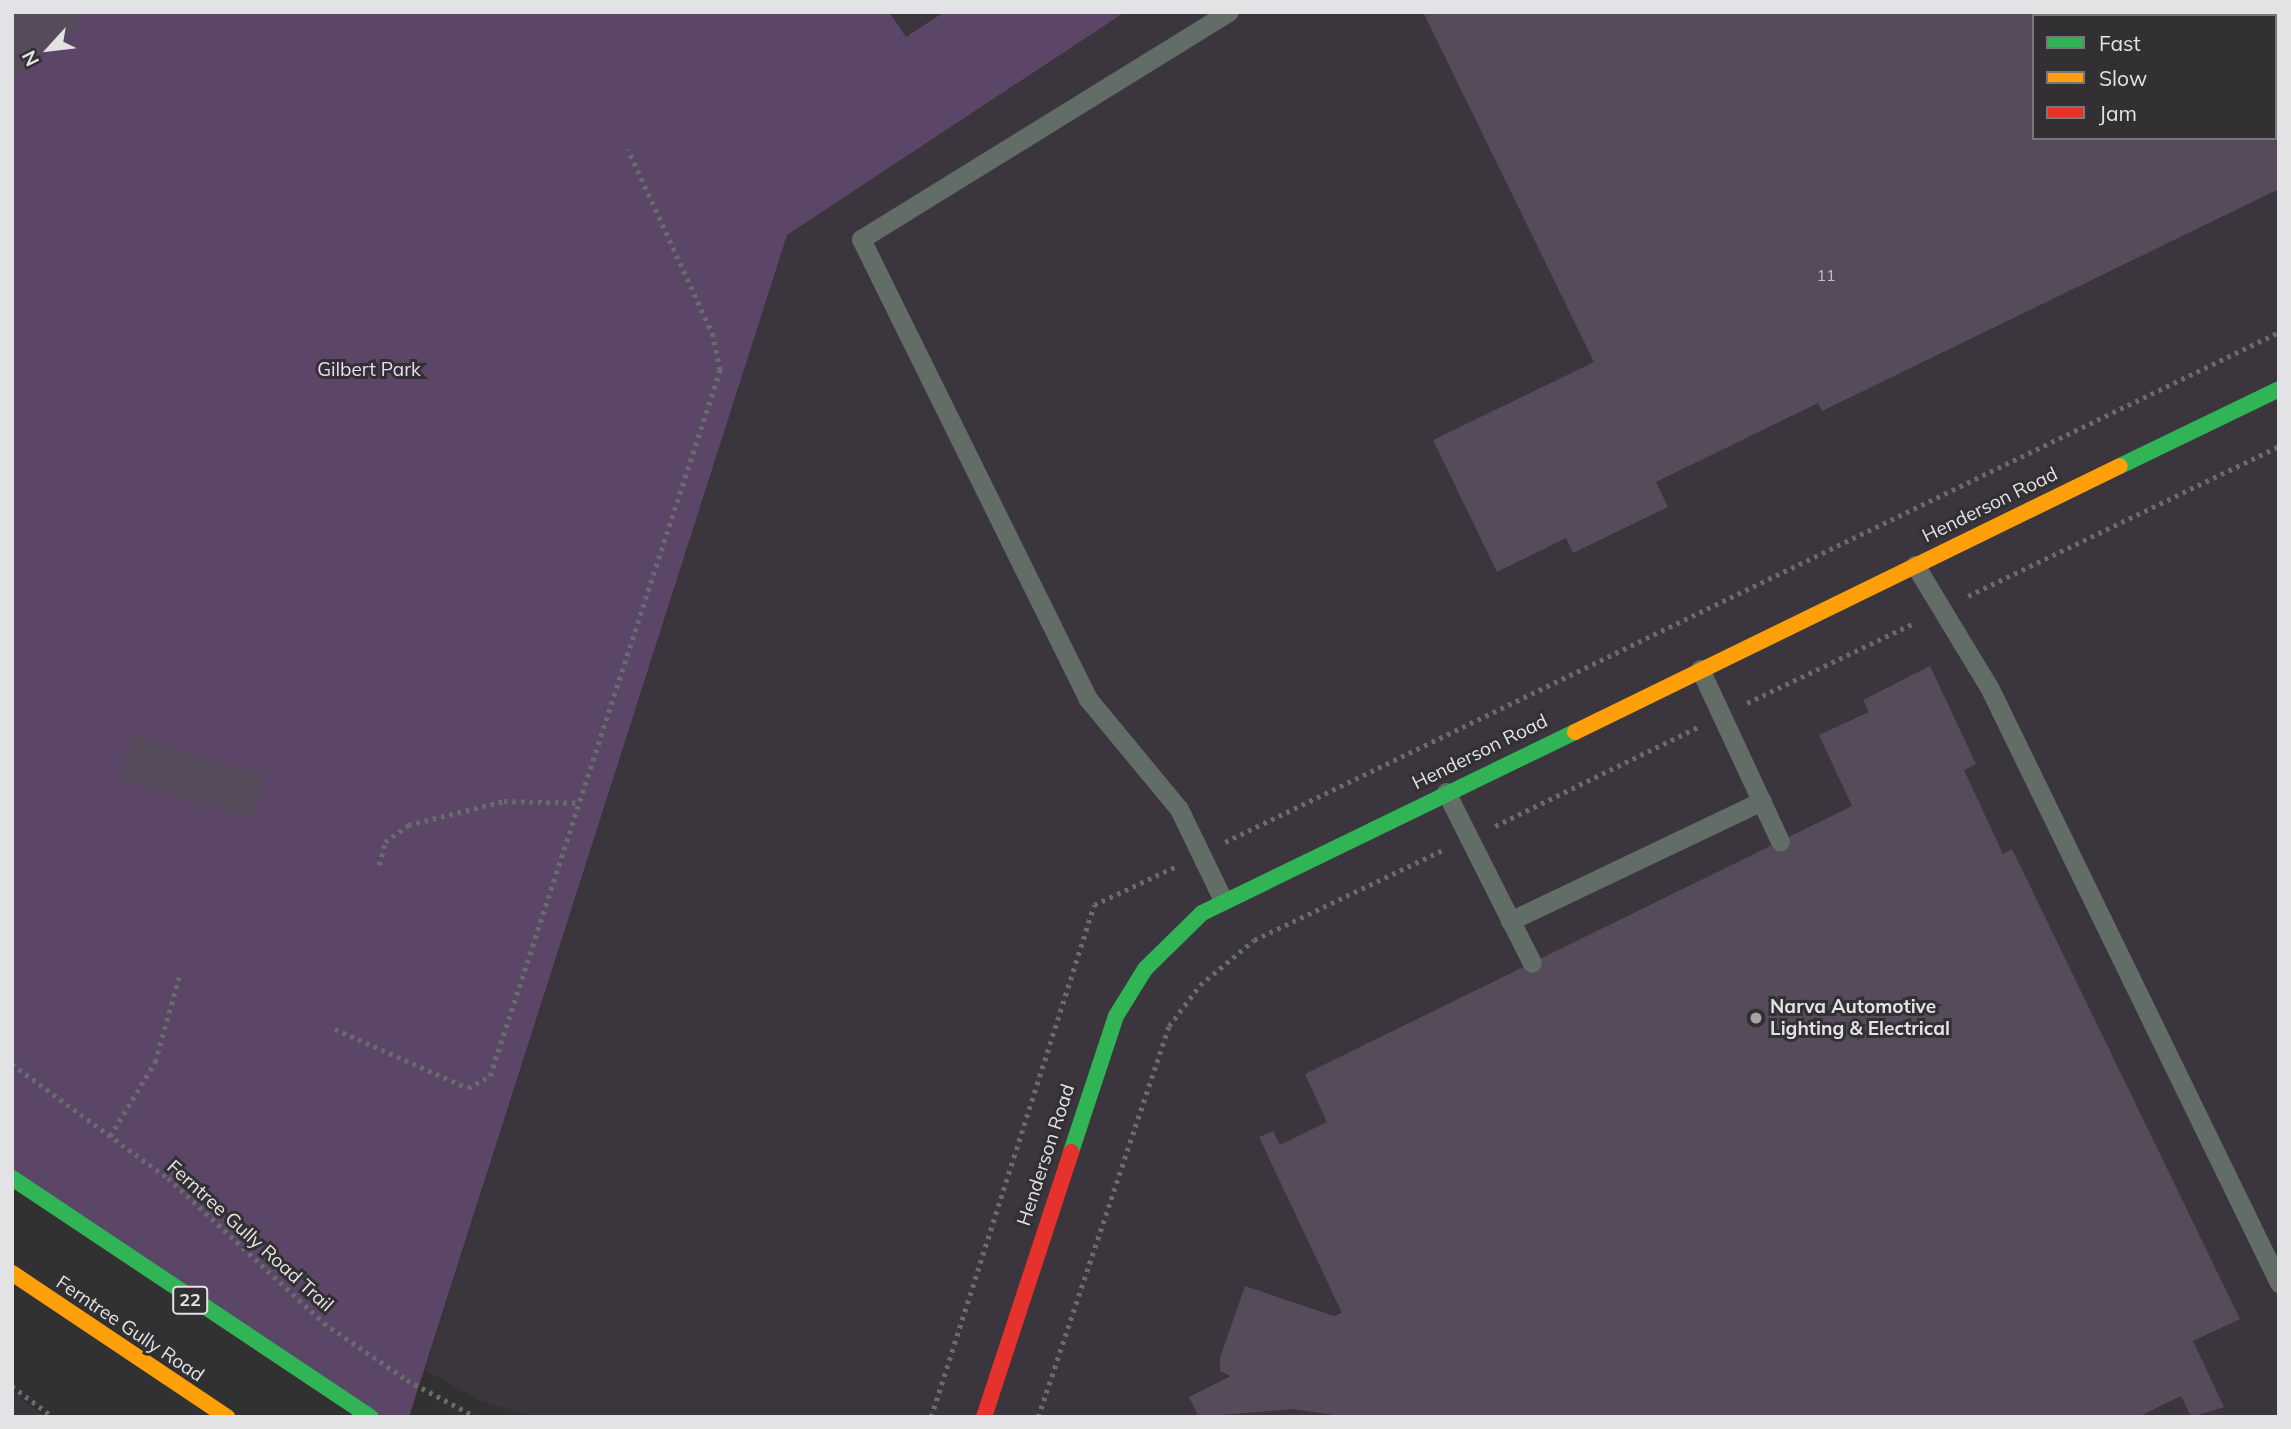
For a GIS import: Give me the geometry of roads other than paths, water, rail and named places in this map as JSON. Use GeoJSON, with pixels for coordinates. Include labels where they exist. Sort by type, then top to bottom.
{"type":"FeatureCollection","features":[{"type":"Feature","properties":{"kind":"street","name":"Henderson Road"},"geometry":{"type":"LineString","coordinates":[[984,1417],[1116,1016],[1169,941],[1223,900],[2279,388]]}},
{"type":"Feature","properties":{"kind":"street","name":"22"},"geometry":{"type":"LineString","coordinates":[[12,1178],[371,1417]]}},
{"type":"Feature","properties":{"kind":"street","name":"Ferntree Gully Road"},"geometry":{"type":"LineString","coordinates":[[12,1273],[227,1417]]}},
{"type":"Feature","properties":{"kind":"lane"},"geometry":{"type":"LineString","coordinates":[[1223,900],[1178,808],[1088,699],[861,239],[1228,12]]}},
{"type":"Feature","properties":{"kind":"lane"},"geometry":{"type":"LineString","coordinates":[[1915,565],[1989,687],[2279,1283]]}},
{"type":"Feature","properties":{"kind":"lane"},"geometry":{"type":"LineString","coordinates":[[1700,669],[1780,841]]}},
{"type":"Feature","properties":{"kind":"lane"},"geometry":{"type":"LineString","coordinates":[[1446,792],[1532,962]]}},
{"type":"Feature","properties":{"kind":"lane"},"geometry":{"type":"LineString","coordinates":[[1510,921],[1762,801]]}},
{"type":"Feature","properties":{"kind":"place","name":"Narva Automotive Lighting & Electrical"},"geometry":{"type":"Point","coordinates":[1756,1018]}},
{"type":"Feature","properties":{"kind":"park label","name":"Gilbert Park"},"geometry":{"type":"Point","coordinates":[369,370]}}]}
